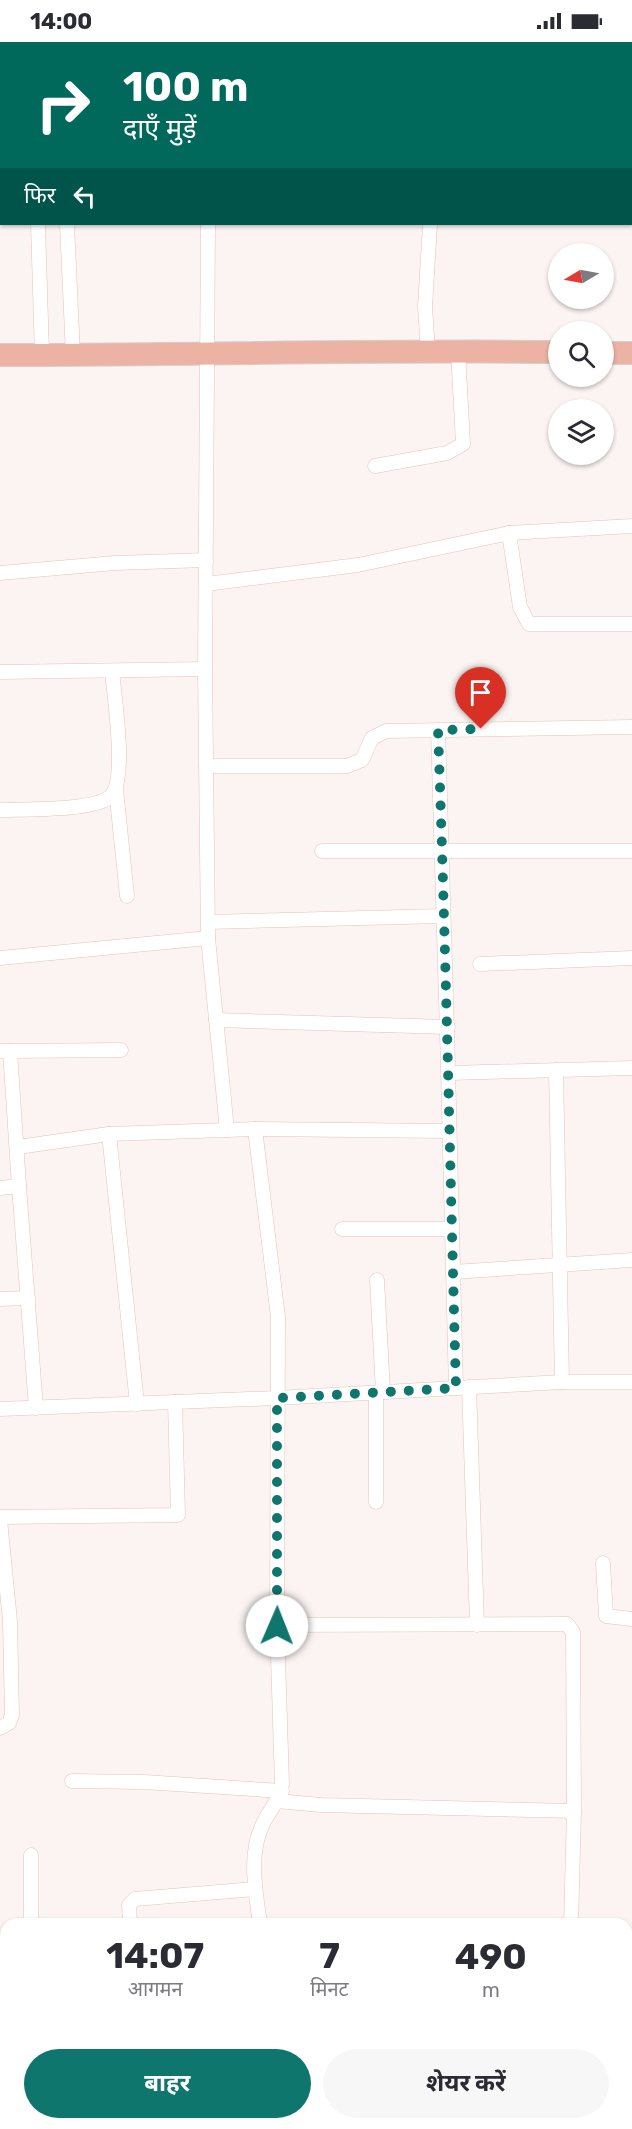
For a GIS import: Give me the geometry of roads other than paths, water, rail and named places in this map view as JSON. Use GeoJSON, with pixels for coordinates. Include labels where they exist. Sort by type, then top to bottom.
{"type":"FeatureCollection","features":[{"type":"Feature","properties":{"kind":"main road"},"geometry":{"type":"LineString","coordinates":[[0,355],[548,352]]}},
{"type":"Feature","properties":{"kind":"main road"},"geometry":{"type":"LineString","coordinates":[[614,353],[632,353]]}},
{"type":"Feature","properties":{"kind":"street"},"geometry":{"type":"LineString","coordinates":[[38,225],[42,355]]}},
{"type":"Feature","properties":{"kind":"street"},"geometry":{"type":"LineString","coordinates":[[67,225],[72,355]]}},
{"type":"Feature","properties":{"kind":"street"},"geometry":{"type":"LineString","coordinates":[[208,225],[205,669],[208,938],[227,1130]]}},
{"type":"Feature","properties":{"kind":"street"},"geometry":{"type":"LineString","coordinates":[[428,351],[425,307],[430,225]]}},
{"type":"Feature","properties":{"kind":"street"},"geometry":{"type":"LineString","coordinates":[[375,466],[447,453],[463,444],[458,351]]}},
{"type":"Feature","properties":{"kind":"street"},"geometry":{"type":"LineString","coordinates":[[206,584],[358,564],[509,534],[632,526]]}},
{"type":"Feature","properties":{"kind":"street"},"geometry":{"type":"LineString","coordinates":[[509,534],[520,608],[529,624],[632,624]]}},
{"type":"Feature","properties":{"kind":"street"},"geometry":{"type":"LineString","coordinates":[[0,573],[105,564],[206,561]]}},
{"type":"Feature","properties":{"kind":"street"},"geometry":{"type":"LineString","coordinates":[[0,672],[205,669]]}},
{"type":"Feature","properties":{"kind":"street"},"geometry":{"type":"LineString","coordinates":[[112,670],[118,746],[116,789],[127,896]]}},
{"type":"Feature","properties":{"kind":"street"},"geometry":{"type":"LineString","coordinates":[[206,766],[348,766],[362,760],[372,738],[386,731],[632,727]]}},
{"type":"Feature","properties":{"kind":"street"},"geometry":{"type":"LineString","coordinates":[[438,730],[450,1073],[448,1131],[451,1229],[477,1625]]}},
{"type":"Feature","properties":{"kind":"street"},"geometry":{"type":"LineString","coordinates":[[0,810],[71,807],[99,803],[109,798],[116,789]]}},
{"type":"Feature","properties":{"kind":"street"},"geometry":{"type":"LineString","coordinates":[[322,851],[632,851]]}},
{"type":"Feature","properties":{"kind":"street"},"geometry":{"type":"LineString","coordinates":[[208,922],[443,916]]}},
{"type":"Feature","properties":{"kind":"street"},"geometry":{"type":"LineString","coordinates":[[0,958],[208,938]]}},
{"type":"Feature","properties":{"kind":"street"},"geometry":{"type":"LineString","coordinates":[[480,964],[632,958]]}},
{"type":"Feature","properties":{"kind":"street"},"geometry":{"type":"LineString","coordinates":[[216,1020],[448,1027]]}},
{"type":"Feature","properties":{"kind":"street"},"geometry":{"type":"LineString","coordinates":[[36,1408],[18,1147],[5,1051],[121,1050]]}},
{"type":"Feature","properties":{"kind":"street"},"geometry":{"type":"LineString","coordinates":[[450,1073],[632,1068]]}},
{"type":"Feature","properties":{"kind":"street"},"geometry":{"type":"LineString","coordinates":[[556,1070],[562,1382]]}},
{"type":"Feature","properties":{"kind":"street"},"geometry":{"type":"LineString","coordinates":[[18,1147],[109,1134],[227,1130],[448,1131]]}},
{"type":"Feature","properties":{"kind":"street"},"geometry":{"type":"LineString","coordinates":[[255,1130],[278,1317],[279,1796],[262,1825],[256,1841],[255,1889],[259,1918]]}},
{"type":"Feature","properties":{"kind":"street"},"geometry":{"type":"LineString","coordinates":[[109,1134],[137,1404]]}},
{"type":"Feature","properties":{"kind":"street"},"geometry":{"type":"LineString","coordinates":[[0,1188],[19,1186]]}},
{"type":"Feature","properties":{"kind":"street"},"geometry":{"type":"LineString","coordinates":[[342,1229],[451,1229]]}},
{"type":"Feature","properties":{"kind":"street"},"geometry":{"type":"LineString","coordinates":[[453,1272],[632,1260]]}},
{"type":"Feature","properties":{"kind":"street"},"geometry":{"type":"LineString","coordinates":[[376,1280],[379,1393],[376,1502]]}},
{"type":"Feature","properties":{"kind":"street"},"geometry":{"type":"LineString","coordinates":[[0,1299],[28,1298]]}},
{"type":"Feature","properties":{"kind":"street"},"geometry":{"type":"LineString","coordinates":[[0,1409],[277,1398],[562,1382],[632,1382]]}},
{"type":"Feature","properties":{"kind":"street"},"geometry":{"type":"LineString","coordinates":[[0,1728],[9,1723],[12,1715],[0,1519],[178,1515],[174,1402]]}},
{"type":"Feature","properties":{"kind":"street"},"geometry":{"type":"LineString","coordinates":[[603,1563],[606,1616],[632,1619]]}},
{"type":"Feature","properties":{"kind":"street"},"geometry":{"type":"LineString","coordinates":[[277,1626],[571,1626],[574,1811],[570,1918]]}},
{"type":"Feature","properties":{"kind":"street"},"geometry":{"type":"LineString","coordinates":[[72,1781],[144,1782],[279,1796],[321,1805],[574,1811]]}},
{"type":"Feature","properties":{"kind":"street"},"geometry":{"type":"LineString","coordinates":[[31,1918],[32,1855]]}},
{"type":"Feature","properties":{"kind":"street"},"geometry":{"type":"LineString","coordinates":[[130,1918],[129,1905],[135,1899],[255,1889]]}}]}
